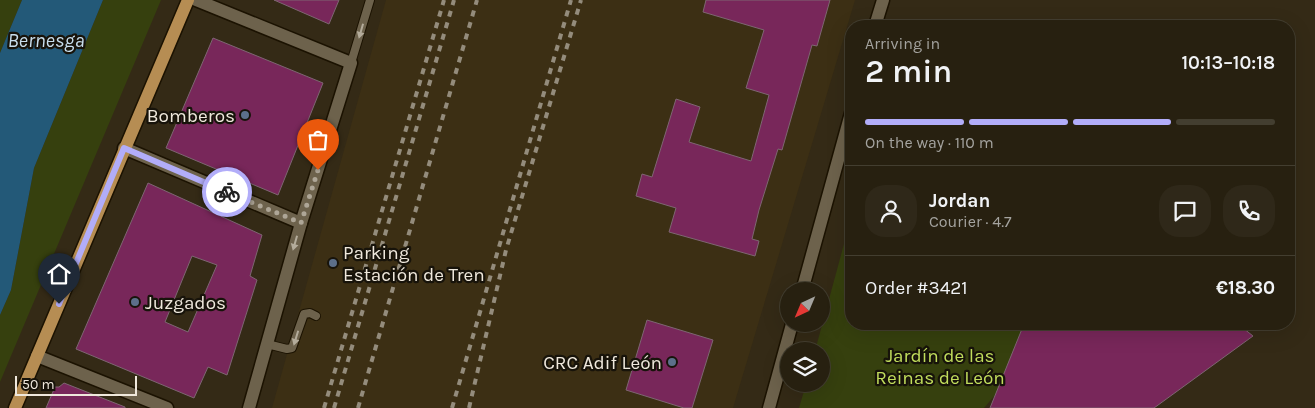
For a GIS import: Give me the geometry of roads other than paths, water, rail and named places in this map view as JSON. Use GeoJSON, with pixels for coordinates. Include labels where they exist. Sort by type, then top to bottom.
{"type":"FeatureCollection","features":[{"type":"Feature","properties":{"kind":"main road"},"geometry":{"type":"LineString","coordinates":[[15,408],[188,0]]}},
{"type":"Feature","properties":{"kind":"street"},"geometry":{"type":"LineString","coordinates":[[196,0],[351,63],[301,223],[249,408]]}},
{"type":"Feature","properties":{"kind":"street"},"geometry":{"type":"LineString","coordinates":[[877,20],[882,0]]}},
{"type":"Feature","properties":{"kind":"street"},"geometry":{"type":"LineString","coordinates":[[804,282],[845,135]]}},
{"type":"Feature","properties":{"kind":"street"},"geometry":{"type":"LineString","coordinates":[[124,148],[301,223]]}},
{"type":"Feature","properties":{"kind":"street"},"geometry":{"type":"LineString","coordinates":[[769,408],[790,332]]}},
{"type":"Feature","properties":{"kind":"street"},"geometry":{"type":"LineString","coordinates":[[37,356],[167,408]]}},
{"type":"Feature","properties":{"kind":"lane"},"geometry":{"type":"LineString","coordinates":[[351,63],[370,0]]}},
{"type":"Feature","properties":{"kind":"lane"},"geometry":{"type":"LineString","coordinates":[[267,344],[287,349],[292,348],[304,314],[310,313],[316,316]]}},
{"type":"Feature","properties":{"kind":"water","name":"Bernesga"},"geometry":{"type":"Polygon","coordinates":[[[22,0],[103,0],[34,168],[11,290],[0,315],[0,53],[22,0]]]}},
{"type":"Feature","properties":{"kind":"railway"},"geometry":{"type":"LineString","coordinates":[[324,408],[444,0]]}},
{"type":"Feature","properties":{"kind":"railway"},"geometry":{"type":"LineString","coordinates":[[334,408],[454,0]]}},
{"type":"Feature","properties":{"kind":"railway"},"geometry":{"type":"LineString","coordinates":[[358,408],[477,0]]}},
{"type":"Feature","properties":{"kind":"railway"},"geometry":{"type":"LineString","coordinates":[[452,408],[571,0]]}},
{"type":"Feature","properties":{"kind":"railway"},"geometry":{"type":"LineString","coordinates":[[469,408],[506,250],[581,0]]}},
{"type":"Feature","properties":{"kind":"place","name":"Bomberos"},"geometry":{"type":"Point","coordinates":[245,115]}},
{"type":"Feature","properties":{"kind":"place","name":"Parking Estación de Tren"},"geometry":{"type":"Point","coordinates":[333,263]}},
{"type":"Feature","properties":{"kind":"place","name":"Juzgados"},"geometry":{"type":"Point","coordinates":[135,302]}},
{"type":"Feature","properties":{"kind":"place","name":"CRC Adif León"},"geometry":{"type":"Point","coordinates":[672,362]}},
{"type":"Feature","properties":{"kind":"park label","name":"Jardín de las Reinas de León"},"geometry":{"type":"Point","coordinates":[940,366]}}]}
